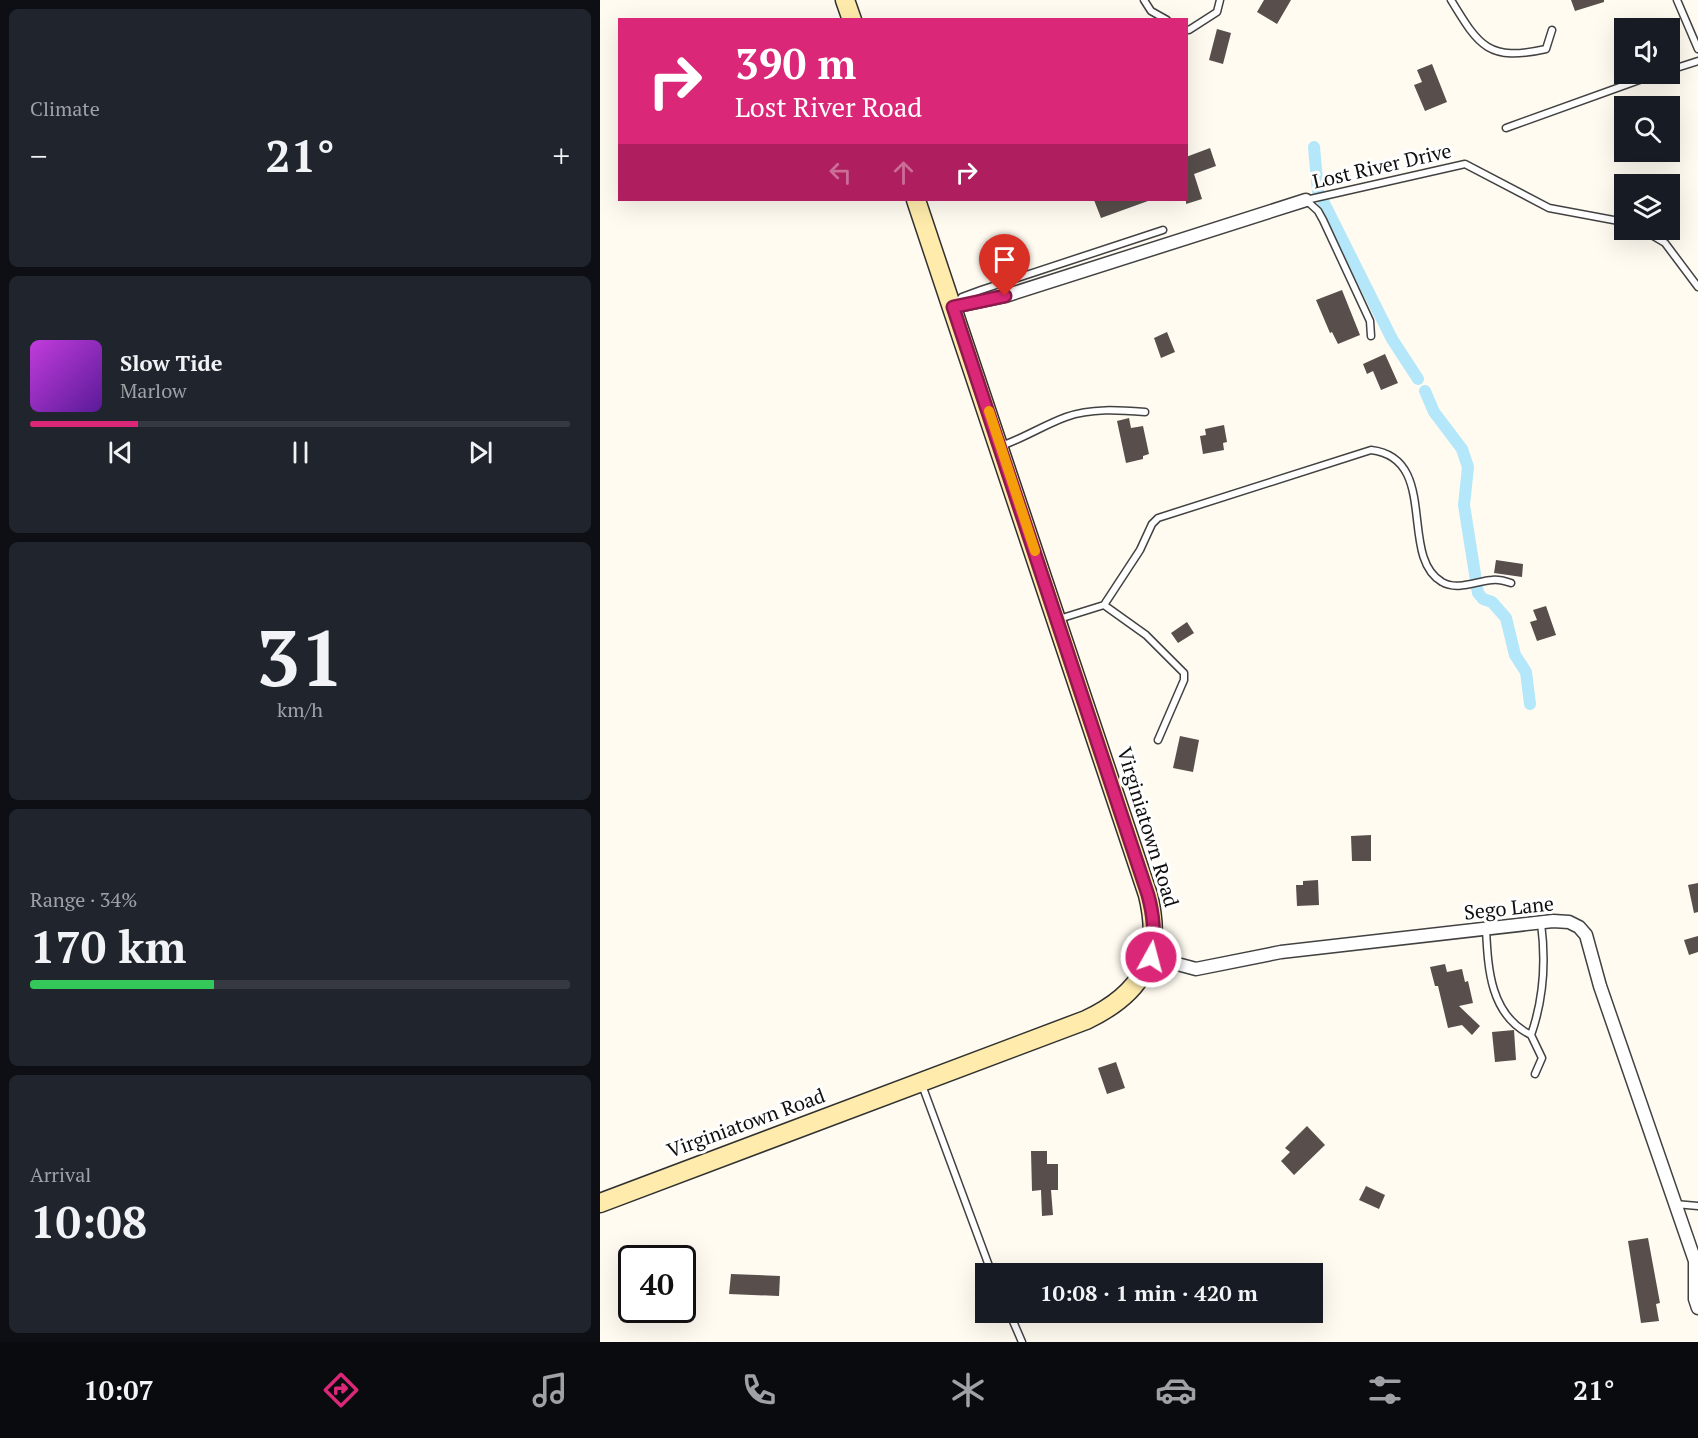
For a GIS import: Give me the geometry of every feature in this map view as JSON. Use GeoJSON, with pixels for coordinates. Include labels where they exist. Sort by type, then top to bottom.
{"type":"FeatureCollection","features":[{"type":"Feature","properties":{"kind":"street"},"geometry":{"type":"LineString","coordinates":[[845,0],[851,18]]}},
{"type":"Feature","properties":{"kind":"street","name":"Virginiatown Road"},"geometry":{"type":"LineString","coordinates":[[600,1203],[1101,1013],[1130,992],[1151,957],[1155,938],[1154,920],[1148,895],[1001,446],[916,201]]}},
{"type":"Feature","properties":{"kind":"street"},"geometry":{"type":"LineString","coordinates":[[953,307],[1005,296],[1306,201]]}},
{"type":"Feature","properties":{"kind":"street","name":"Sego Lane"},"geometry":{"type":"LineString","coordinates":[[1151,957],[1196,969],[1281,952],[1486,929],[1569,922],[1579,927],[1586,935],[1600,986],[1695,1262],[1695,1299],[1698,1308]]}},
{"type":"Feature","properties":{"kind":"lane"},"geometry":{"type":"LineString","coordinates":[[1144,0],[1151,11],[1163,18]]}},
{"type":"Feature","properties":{"kind":"lane"},"geometry":{"type":"LineString","coordinates":[[1188,30],[1217,12],[1220,0]]}},
{"type":"Feature","properties":{"kind":"lane"},"geometry":{"type":"LineString","coordinates":[[1451,0],[1475,39],[1494,50],[1518,55],[1546,49],[1552,30]]}},
{"type":"Feature","properties":{"kind":"lane"},"geometry":{"type":"LineString","coordinates":[[1677,0],[1698,49]]}},
{"type":"Feature","properties":{"kind":"lane"},"geometry":{"type":"LineString","coordinates":[[1680,67],[1698,61]]}},
{"type":"Feature","properties":{"kind":"lane"},"geometry":{"type":"LineString","coordinates":[[1506,128],[1628,84]]}},
{"type":"Feature","properties":{"kind":"lane","name":"Lost River Drive"},"geometry":{"type":"LineString","coordinates":[[1306,201],[1465,164],[1549,208],[1614,220]]}},
{"type":"Feature","properties":{"kind":"lane"},"geometry":{"type":"LineString","coordinates":[[1306,201],[1318,211],[1323,220],[1370,321],[1371,336]]}},
{"type":"Feature","properties":{"kind":"lane"},"geometry":{"type":"LineString","coordinates":[[953,307],[962,297],[981,290],[1029,276],[1098,249],[1163,230]]}},
{"type":"Feature","properties":{"kind":"lane"},"geometry":{"type":"LineString","coordinates":[[1660,240],[1665,243],[1698,287]]}},
{"type":"Feature","properties":{"kind":"lane"},"geometry":{"type":"LineString","coordinates":[[1001,446],[1080,413],[1112,410],[1145,412]]}},
{"type":"Feature","properties":{"kind":"lane"},"geometry":{"type":"LineString","coordinates":[[1058,619],[1104,605],[1140,550],[1152,524],[1158,518],[1371,450],[1394,456],[1403,465],[1410,480],[1428,565],[1442,582],[1459,586],[1495,579],[1510,583]]}},
{"type":"Feature","properties":{"kind":"lane"},"geometry":{"type":"LineString","coordinates":[[1104,605],[1146,635],[1184,673],[1184,680],[1158,740]]}},
{"type":"Feature","properties":{"kind":"lane"},"geometry":{"type":"LineString","coordinates":[[1531,1035],[1539,1013],[1544,970],[1541,923]]}},
{"type":"Feature","properties":{"kind":"lane"},"geometry":{"type":"LineString","coordinates":[[1486,929],[1494,992],[1510,1021],[1531,1035],[1542,1058],[1535,1074]]}},
{"type":"Feature","properties":{"kind":"lane"},"geometry":{"type":"LineString","coordinates":[[921,1082],[988,1263]]}},
{"type":"Feature","properties":{"kind":"lane"},"geometry":{"type":"LineString","coordinates":[[1675,1204],[1698,1206]]}},
{"type":"Feature","properties":{"kind":"lane"},"geometry":{"type":"LineString","coordinates":[[1014,1323],[1022,1342]]}},
{"type":"Feature","properties":{"kind":"building"},"geometry":{"type":"Polygon","coordinates":[[[1264,0],[1291,0],[1277,24],[1257,12],[1264,0]]]}},
{"type":"Feature","properties":{"kind":"building"},"geometry":{"type":"Polygon","coordinates":[[[1571,0],[1604,0],[1604,2],[1575,11],[1571,0]]]}},
{"type":"Feature","properties":{"kind":"building"},"geometry":{"type":"Polygon","coordinates":[[[1217,29],[1231,33],[1223,64],[1209,60],[1217,29]]]}},
{"type":"Feature","properties":{"kind":"building"},"geometry":{"type":"Polygon","coordinates":[[[1432,64],[1447,102],[1425,111],[1414,85],[1422,82],[1417,70],[1432,64]]]}},
{"type":"Feature","properties":{"kind":"building"},"geometry":{"type":"Polygon","coordinates":[[[1210,148],[1216,166],[1194,174],[1202,199],[1186,204],[1188,201],[1188,156],[1210,148]]]}},
{"type":"Feature","properties":{"kind":"building"},"geometry":{"type":"Polygon","coordinates":[[[1094,201],[1148,201],[1101,218],[1094,201]]]}},
{"type":"Feature","properties":{"kind":"building"},"geometry":{"type":"Polygon","coordinates":[[[1342,290],[1360,335],[1338,344],[1332,332],[1330,333],[1316,300],[1342,290]]]}},
{"type":"Feature","properties":{"kind":"building"},"geometry":{"type":"Polygon","coordinates":[[[1167,332],[1175,352],[1161,358],[1154,338],[1167,332]]]}},
{"type":"Feature","properties":{"kind":"building"},"geometry":{"type":"Polygon","coordinates":[[[1385,354],[1398,383],[1381,390],[1373,371],[1367,374],[1363,364],[1385,354]]]}},
{"type":"Feature","properties":{"kind":"building"},"geometry":{"type":"Polygon","coordinates":[[[1129,418],[1131,428],[1143,426],[1149,454],[1143,456],[1143,459],[1126,463],[1117,421],[1129,418]]]}},
{"type":"Feature","properties":{"kind":"building"},"geometry":{"type":"Polygon","coordinates":[[[1224,425],[1227,442],[1223,443],[1224,450],[1203,454],[1200,436],[1206,435],[1205,429],[1224,425]]]}},
{"type":"Feature","properties":{"kind":"building"},"geometry":{"type":"Polygon","coordinates":[[[1496,560],[1523,564],[1522,577],[1494,573],[1496,560]]]}},
{"type":"Feature","properties":{"kind":"building"},"geometry":{"type":"Polygon","coordinates":[[[1546,606],[1556,635],[1537,641],[1530,622],[1537,620],[1533,610],[1546,606]]]}},
{"type":"Feature","properties":{"kind":"building"},"geometry":{"type":"Polygon","coordinates":[[[1187,622],[1194,633],[1178,643],[1171,633],[1187,622]]]}},
{"type":"Feature","properties":{"kind":"building"},"geometry":{"type":"Polygon","coordinates":[[[1180,736],[1199,740],[1193,772],[1173,768],[1180,736]]]}},
{"type":"Feature","properties":{"kind":"building"},"geometry":{"type":"Polygon","coordinates":[[[1371,835],[1371,861],[1352,861],[1351,836],[1371,835]]]}},
{"type":"Feature","properties":{"kind":"building"},"geometry":{"type":"Polygon","coordinates":[[[1318,880],[1319,905],[1297,906],[1296,885],[1303,885],[1303,881],[1318,880]]]}},
{"type":"Feature","properties":{"kind":"building"},"geometry":{"type":"Polygon","coordinates":[[[1698,883],[1698,912],[1694,913],[1688,885],[1698,883]]]}},
{"type":"Feature","properties":{"kind":"building"},"geometry":{"type":"Polygon","coordinates":[[[1698,936],[1698,952],[1689,955],[1684,940],[1698,936]]]}},
{"type":"Feature","properties":{"kind":"building"},"geometry":{"type":"Polygon","coordinates":[[[1445,964],[1447,972],[1462,969],[1465,982],[1468,981],[1473,1003],[1459,1006],[1480,1026],[1472,1035],[1462,1025],[1448,1028],[1438,986],[1435,986],[1430,967],[1445,964]]]}},
{"type":"Feature","properties":{"kind":"building"},"geometry":{"type":"Polygon","coordinates":[[[1514,1030],[1516,1060],[1495,1062],[1492,1032],[1514,1030]]]}},
{"type":"Feature","properties":{"kind":"building"},"geometry":{"type":"Polygon","coordinates":[[[1116,1062],[1125,1088],[1107,1094],[1098,1068],[1116,1062]]]}},
{"type":"Feature","properties":{"kind":"building"},"geometry":{"type":"Polygon","coordinates":[[[1307,1126],[1325,1145],[1294,1175],[1281,1161],[1290,1152],[1285,1148],[1307,1126]]]}},
{"type":"Feature","properties":{"kind":"building"},"geometry":{"type":"Polygon","coordinates":[[[1031,1151],[1047,1151],[1047,1164],[1058,1164],[1058,1190],[1051,1190],[1053,1215],[1042,1216],[1041,1190],[1032,1191],[1031,1151]]]}},
{"type":"Feature","properties":{"kind":"building"},"geometry":{"type":"Polygon","coordinates":[[[1366,1186],[1385,1195],[1379,1209],[1359,1200],[1366,1186]]]}},
{"type":"Feature","properties":{"kind":"building"},"geometry":{"type":"Polygon","coordinates":[[[1648,1238],[1660,1303],[1656,1304],[1659,1321],[1641,1323],[1628,1241],[1648,1238]]]}},
{"type":"Feature","properties":{"kind":"building"},"geometry":{"type":"Polygon","coordinates":[[[731,1274],[780,1276],[779,1296],[729,1294],[731,1274]]]}},
{"type":"Feature","properties":{"kind":"waterway"},"geometry":{"type":"LineString","coordinates":[[1314,147],[1318,191]]}},
{"type":"Feature","properties":{"kind":"waterway"},"geometry":{"type":"LineString","coordinates":[[1323,201],[1392,339],[1418,379]]}},
{"type":"Feature","properties":{"kind":"waterway"},"geometry":{"type":"LineString","coordinates":[[1425,391],[1434,412],[1462,449],[1468,467],[1464,505],[1478,593],[1483,599],[1492,602],[1506,618],[1515,655],[1526,672],[1530,704]]}},
{"type":"Feature","properties":{"kind":"slow traffic"},"geometry":{"type":"LineString","coordinates":[[989,411],[1035,551]]}},
{"type":"Feature","properties":{"kind":"route"},"geometry":{"type":"LineString","coordinates":[[1005,296],[953,307],[1148,895],[1154,920],[1155,938],[1151,957]]}}]}
